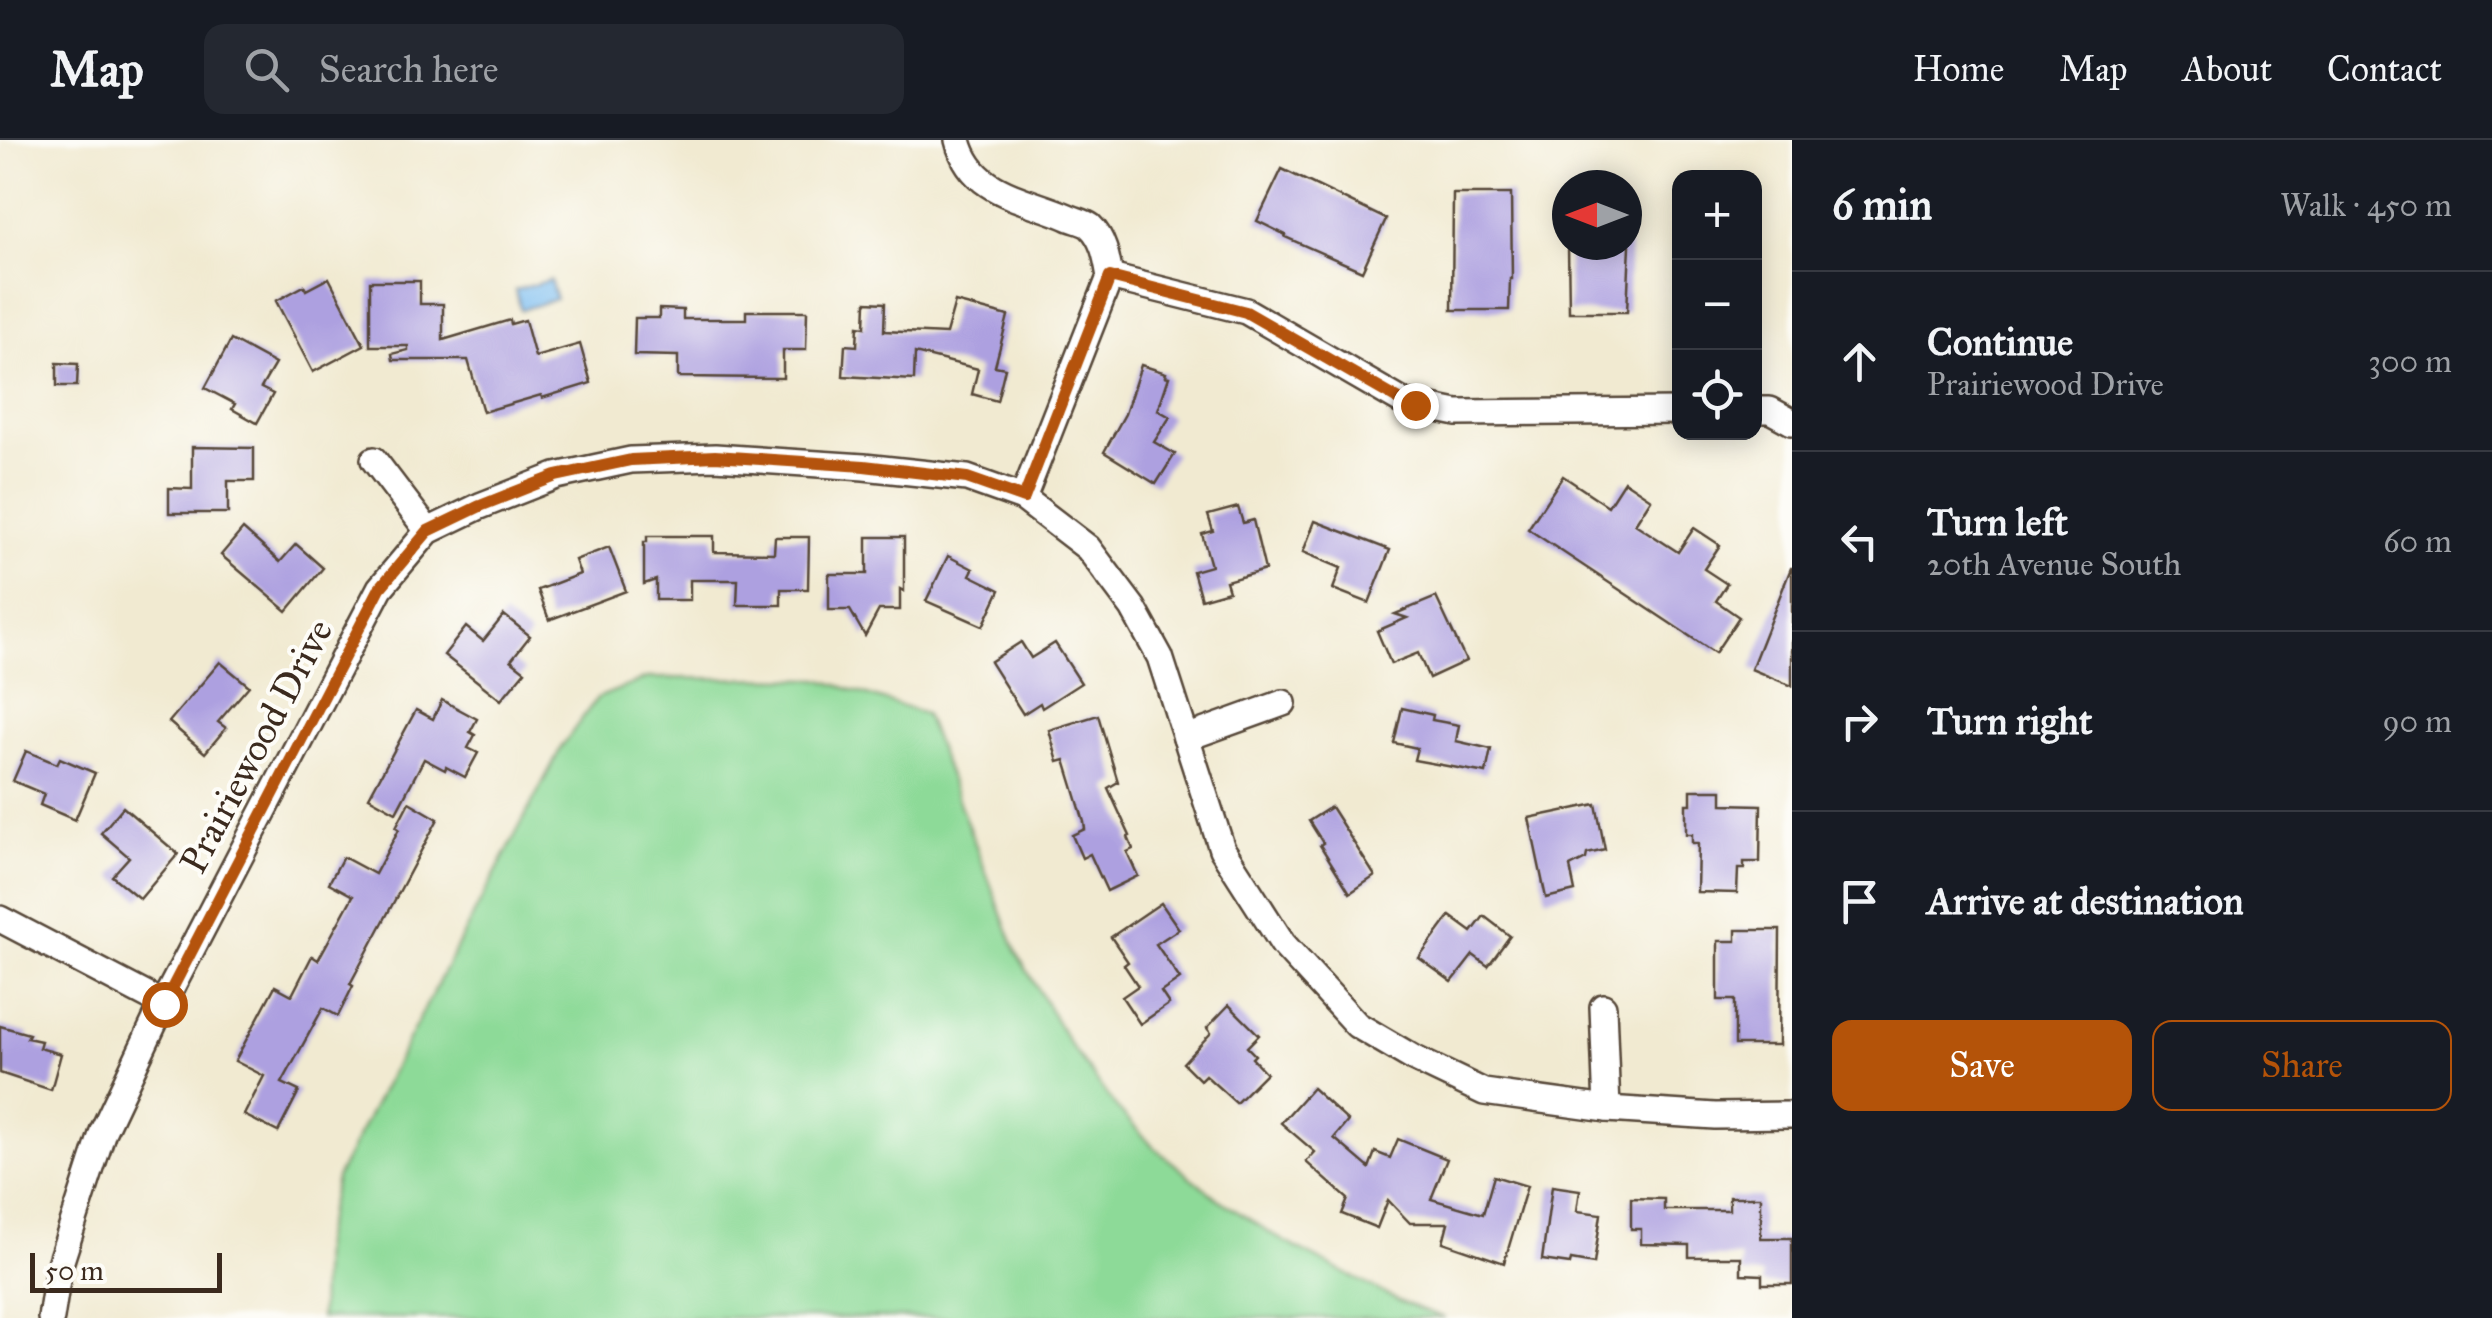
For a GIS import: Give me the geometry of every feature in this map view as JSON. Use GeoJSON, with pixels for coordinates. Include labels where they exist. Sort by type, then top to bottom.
{"type":"FeatureCollection","features":[{"type":"Feature","properties":{"kind":"street"},"geometry":{"type":"LineString","coordinates":[[958,140],[973,174],[999,192],[1090,226],[1106,253],[1110,277],[1024,498]]}},
{"type":"Feature","properties":{"kind":"street"},"geometry":{"type":"LineString","coordinates":[[1110,277],[1246,312],[1403,402],[1458,413],[1672,410]]}},
{"type":"Feature","properties":{"kind":"street"},"geometry":{"type":"LineString","coordinates":[[1762,410],[1792,422]]}},
{"type":"Feature","properties":{"kind":"street","name":"Prairiewood Drive"},"geometry":{"type":"LineString","coordinates":[[51,1318],[59,1266],[103,1132],[164,1004],[380,588],[428,531],[556,476],[631,460],[715,456],[864,466],[967,478],[1024,498],[1088,548],[1134,608],[1160,657],[1222,850],[1282,944],[1357,1025],[1415,1059],[1484,1092],[1607,1109],[1716,1116],[1792,1115]]}},
{"type":"Feature","properties":{"kind":"street"},"geometry":{"type":"LineString","coordinates":[[374,460],[428,531]]}},
{"type":"Feature","properties":{"kind":"street"},"geometry":{"type":"LineString","coordinates":[[1186,738],[1282,703]]}},
{"type":"Feature","properties":{"kind":"street"},"geometry":{"type":"LineString","coordinates":[[0,919],[164,1004]]}},
{"type":"Feature","properties":{"kind":"street"},"geometry":{"type":"LineString","coordinates":[[1603,1007],[1607,1109]]}},
{"type":"Feature","properties":{"kind":"green space"},"geometry":{"type":"Polygon","coordinates":[[[647,678],[819,679],[925,714],[1017,953],[1069,1043],[1115,1106],[1156,1149],[1218,1199],[1283,1241],[1401,1302],[1445,1318],[320,1318],[322,1242],[336,1178],[562,746],[597,698],[647,678]]]}},
{"type":"Feature","properties":{"kind":"water"},"geometry":{"type":"Polygon","coordinates":[[[550,280],[556,299],[521,310],[515,290],[550,280]]]}},
{"type":"Feature","properties":{"kind":"building"},"geometry":{"type":"Polygon","coordinates":[[[1282,169],[1386,219],[1362,271],[1257,221],[1282,169]]]}},
{"type":"Feature","properties":{"kind":"building"},"geometry":{"type":"Polygon","coordinates":[[[1453,194],[1511,194],[1509,310],[1452,310],[1453,194]]]}},
{"type":"Feature","properties":{"kind":"building"},"geometry":{"type":"Polygon","coordinates":[[[1568,260],[1629,260],[1627,312],[1569,312],[1568,260]]]}},
{"type":"Feature","properties":{"kind":"building"},"geometry":{"type":"Polygon","coordinates":[[[329,278],[364,345],[313,372],[276,301],[329,278]]]}},
{"type":"Feature","properties":{"kind":"building"},"geometry":{"type":"Polygon","coordinates":[[[370,281],[420,281],[420,304],[443,304],[443,340],[510,320],[511,324],[525,320],[535,357],[580,344],[591,383],[483,412],[468,360],[393,360],[392,354],[408,350],[408,346],[370,346],[370,281]]]}},
{"type":"Feature","properties":{"kind":"building"},"geometry":{"type":"Polygon","coordinates":[[[866,302],[885,303],[884,331],[946,334],[955,302],[1008,316],[995,366],[1005,368],[997,401],[972,394],[978,369],[915,353],[914,380],[843,376],[845,345],[857,346],[858,326],[865,327],[866,302]]]}},
{"type":"Feature","properties":{"kind":"building"},"geometry":{"type":"Polygon","coordinates":[[[659,309],[683,310],[683,319],[746,319],[746,311],[807,311],[806,350],[783,350],[783,378],[678,377],[678,356],[634,355],[635,318],[659,318],[659,309]]]}},
{"type":"Feature","properties":{"kind":"building"},"geometry":{"type":"Polygon","coordinates":[[[231,340],[275,364],[261,388],[273,394],[257,423],[232,409],[235,404],[205,388],[231,340]]]}},
{"type":"Feature","properties":{"kind":"building"},"geometry":{"type":"Polygon","coordinates":[[[57,363],[78,364],[77,386],[57,386],[57,363]]]}},
{"type":"Feature","properties":{"kind":"building"},"geometry":{"type":"Polygon","coordinates":[[[1141,365],[1169,377],[1158,410],[1170,417],[1154,442],[1175,454],[1156,484],[1104,452],[1125,414],[1141,365]]]}},
{"type":"Feature","properties":{"kind":"building"},"geometry":{"type":"Polygon","coordinates":[[[192,447],[254,448],[254,481],[228,481],[228,513],[169,513],[169,488],[192,489],[192,447]]]}},
{"type":"Feature","properties":{"kind":"building"},"geometry":{"type":"Polygon","coordinates":[[[1563,476],[1608,506],[1624,481],[1651,499],[1635,524],[1678,552],[1694,528],[1720,545],[1704,569],[1727,584],[1716,601],[1739,617],[1715,653],[1528,529],[1563,476]]]}},
{"type":"Feature","properties":{"kind":"building"},"geometry":{"type":"Polygon","coordinates":[[[1238,507],[1243,523],[1253,520],[1265,570],[1226,581],[1229,591],[1201,599],[1193,571],[1211,566],[1202,534],[1213,531],[1208,515],[1238,507]]]}},
{"type":"Feature","properties":{"kind":"building"},"geometry":{"type":"Polygon","coordinates":[[[1315,521],[1390,550],[1369,603],[1333,589],[1341,568],[1303,552],[1315,521]]]}},
{"type":"Feature","properties":{"kind":"building"},"geometry":{"type":"Polygon","coordinates":[[[243,529],[280,562],[296,544],[323,568],[287,611],[221,555],[243,529]]]}},
{"type":"Feature","properties":{"kind":"building"},"geometry":{"type":"Polygon","coordinates":[[[647,536],[714,536],[714,552],[774,553],[775,537],[809,537],[808,589],[781,589],[781,605],[737,605],[738,580],[690,580],[690,600],[656,600],[656,580],[644,584],[647,536]]]}},
{"type":"Feature","properties":{"kind":"building"},"geometry":{"type":"Polygon","coordinates":[[[867,537],[904,537],[904,591],[900,589],[900,610],[879,610],[865,636],[850,610],[829,610],[829,574],[867,574],[867,537]]]}},
{"type":"Feature","properties":{"kind":"building"},"geometry":{"type":"Polygon","coordinates":[[[609,547],[626,591],[549,620],[538,590],[580,574],[575,560],[609,547]]]}},
{"type":"Feature","properties":{"kind":"building"},"geometry":{"type":"Polygon","coordinates":[[[948,556],[973,569],[970,575],[1000,590],[983,626],[926,601],[948,556]]]}},
{"type":"Feature","properties":{"kind":"building"},"geometry":{"type":"Polygon","coordinates":[[[1792,568],[1792,686],[1751,669],[1792,568]]]}},
{"type":"Feature","properties":{"kind":"building"},"geometry":{"type":"Polygon","coordinates":[[[1436,597],[1466,661],[1429,678],[1418,653],[1391,664],[1377,631],[1407,618],[1395,614],[1436,597]]]}},
{"type":"Feature","properties":{"kind":"building"},"geometry":{"type":"Polygon","coordinates":[[[504,615],[530,636],[511,660],[525,671],[501,700],[444,655],[466,627],[483,641],[504,615]]]}},
{"type":"Feature","properties":{"kind":"building"},"geometry":{"type":"Polygon","coordinates":[[[1021,642],[1031,658],[1055,643],[1081,683],[1042,708],[1040,703],[1023,714],[990,662],[1021,642]]]}},
{"type":"Feature","properties":{"kind":"building"},"geometry":{"type":"Polygon","coordinates":[[[220,662],[249,686],[218,722],[226,728],[205,753],[169,722],[220,662]]]}},
{"type":"Feature","properties":{"kind":"building"},"geometry":{"type":"Polygon","coordinates":[[[442,700],[477,719],[468,748],[478,753],[465,777],[424,759],[396,812],[369,797],[416,710],[433,719],[442,700]]]}},
{"type":"Feature","properties":{"kind":"building"},"geometry":{"type":"Polygon","coordinates":[[[1402,708],[1459,725],[1456,741],[1491,749],[1486,773],[1414,760],[1417,748],[1394,743],[1402,708]]]}},
{"type":"Feature","properties":{"kind":"building"},"geometry":{"type":"Polygon","coordinates":[[[1098,715],[1118,782],[1108,788],[1130,836],[1133,849],[1127,852],[1138,876],[1107,891],[1090,854],[1082,858],[1072,835],[1085,829],[1084,822],[1065,760],[1058,762],[1049,730],[1098,715]]]}},
{"type":"Feature","properties":{"kind":"building"},"geometry":{"type":"Polygon","coordinates":[[[26,751],[57,764],[60,758],[95,773],[75,820],[40,805],[44,794],[13,781],[26,751]]]}},
{"type":"Feature","properties":{"kind":"building"},"geometry":{"type":"Polygon","coordinates":[[[1691,790],[1722,790],[1722,804],[1761,805],[1760,862],[1744,862],[1744,869],[1738,869],[1737,893],[1697,892],[1698,843],[1692,843],[1692,834],[1686,834],[1686,804],[1691,804],[1691,790]]]}},
{"type":"Feature","properties":{"kind":"building"},"geometry":{"type":"Polygon","coordinates":[[[409,802],[438,819],[350,984],[353,986],[338,1016],[323,1008],[282,1083],[299,1091],[278,1132],[244,1115],[264,1076],[235,1061],[275,986],[292,995],[312,956],[318,960],[353,896],[329,883],[343,857],[375,874],[409,802]]]}},
{"type":"Feature","properties":{"kind":"building"},"geometry":{"type":"Polygon","coordinates":[[[1596,804],[1605,850],[1587,854],[1586,859],[1570,867],[1575,891],[1546,898],[1529,818],[1596,804]]]}},
{"type":"Feature","properties":{"kind":"building"},"geometry":{"type":"Polygon","coordinates":[[[123,807],[178,854],[140,899],[112,876],[129,857],[101,833],[123,807]]]}},
{"type":"Feature","properties":{"kind":"building"},"geometry":{"type":"Polygon","coordinates":[[[1331,807],[1375,876],[1350,893],[1309,821],[1331,807]]]}},
{"type":"Feature","properties":{"kind":"building"},"geometry":{"type":"Polygon","coordinates":[[[1161,903],[1179,929],[1156,944],[1180,979],[1161,992],[1169,1004],[1140,1024],[1122,997],[1138,986],[1111,937],[1161,903]]]}},
{"type":"Feature","properties":{"kind":"building"},"geometry":{"type":"Polygon","coordinates":[[[1450,916],[1472,932],[1484,916],[1510,936],[1488,966],[1473,955],[1452,982],[1419,958],[1450,916]]]}},
{"type":"Feature","properties":{"kind":"building"},"geometry":{"type":"Polygon","coordinates":[[[1736,930],[1780,930],[1779,1045],[1735,1045],[1735,1000],[1718,1000],[1718,941],[1736,941],[1736,930]]]}},
{"type":"Feature","properties":{"kind":"building"},"geometry":{"type":"Polygon","coordinates":[[[1229,1005],[1259,1035],[1247,1047],[1266,1073],[1236,1103],[1205,1075],[1200,1080],[1183,1063],[1211,1033],[1207,1028],[1229,1005]]]}},
{"type":"Feature","properties":{"kind":"building"},"geometry":{"type":"Polygon","coordinates":[[[0,1026],[29,1034],[27,1038],[41,1041],[39,1048],[61,1054],[51,1090],[0,1073],[0,1026]]]}},
{"type":"Feature","properties":{"kind":"building"},"geometry":{"type":"Polygon","coordinates":[[[1312,1088],[1348,1121],[1334,1138],[1369,1168],[1375,1152],[1390,1158],[1398,1139],[1447,1159],[1431,1199],[1483,1214],[1494,1176],[1527,1186],[1504,1263],[1443,1242],[1448,1223],[1410,1223],[1388,1200],[1377,1228],[1342,1214],[1348,1199],[1306,1162],[1315,1152],[1281,1123],[1312,1088]]]}},
{"type":"Feature","properties":{"kind":"building"},"geometry":{"type":"Polygon","coordinates":[[[1552,1186],[1580,1190],[1577,1211],[1601,1214],[1594,1264],[1542,1260],[1552,1186]]]}},
{"type":"Feature","properties":{"kind":"building"},"geometry":{"type":"Polygon","coordinates":[[[1729,1197],[1761,1197],[1761,1238],[1792,1238],[1792,1284],[1762,1284],[1762,1275],[1741,1274],[1741,1257],[1689,1257],[1689,1245],[1641,1244],[1641,1229],[1631,1229],[1631,1198],[1664,1199],[1664,1210],[1729,1210],[1729,1197]]]}},
{"type":"Feature","properties":{"kind":"route"},"geometry":{"type":"LineString","coordinates":[[164,1004],[380,588],[428,531],[480,506],[556,476],[631,460],[715,456],[967,478],[1024,498],[1110,277],[1246,312],[1403,402],[1415,405]]}}]}
